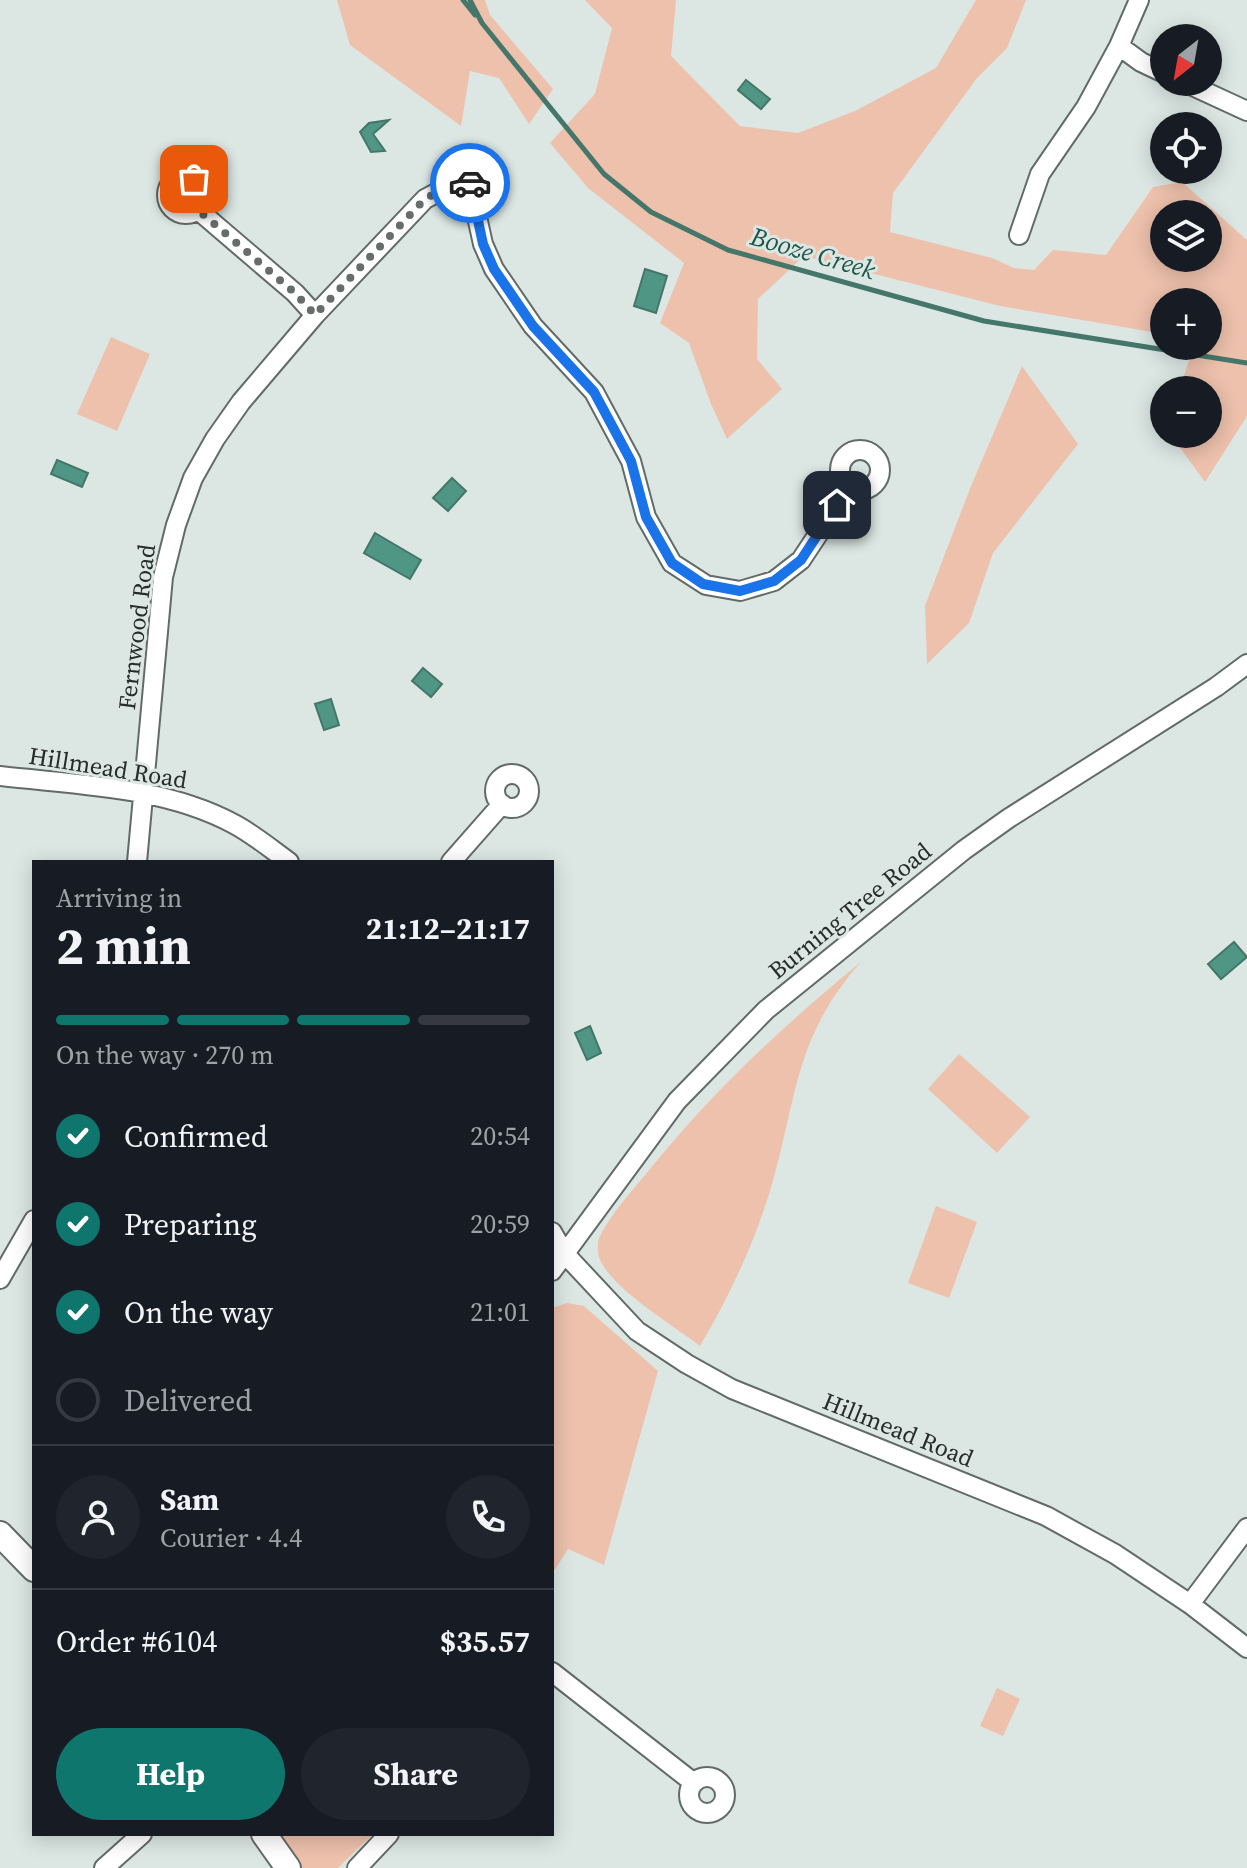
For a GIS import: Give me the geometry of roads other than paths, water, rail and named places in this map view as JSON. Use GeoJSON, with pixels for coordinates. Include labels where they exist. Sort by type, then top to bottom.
{"type":"FeatureCollection","features":[{"type":"Feature","properties":{"kind":"main road"},"geometry":{"type":"LineString","coordinates":[[0,1534],[32,1567]]}},
{"type":"Feature","properties":{"kind":"main road"},"geometry":{"type":"LineString","coordinates":[[265,1836],[288,1868]]}},
{"type":"Feature","properties":{"kind":"street"},"geometry":{"type":"LineString","coordinates":[[1019,235],[1040,174],[1086,107],[1119,46],[1139,0]]}},
{"type":"Feature","properties":{"kind":"street"},"geometry":{"type":"LineString","coordinates":[[1119,46],[1150,66]]}},
{"type":"Feature","properties":{"kind":"street"},"geometry":{"type":"LineString","coordinates":[[1214,96],[1247,111]]}},
{"type":"Feature","properties":{"kind":"street","name":"Fernwood Road"},"geometry":{"type":"LineString","coordinates":[[137,860],[163,577],[193,478],[241,402],[315,315],[425,199],[468,176],[483,244],[494,269],[533,326],[594,392],[631,461],[646,517],[672,563],[703,584],[740,591],[774,581],[801,560],[850,486]]}},
{"type":"Feature","properties":{"kind":"street"},"geometry":{"type":"LineString","coordinates":[[198,210],[295,293],[315,315]]}},
{"type":"Feature","properties":{"kind":"street","name":"Burning Tree Road"},"geometry":{"type":"LineString","coordinates":[[554,1268],[677,1101],[766,1010],[964,850],[1247,664]]}},
{"type":"Feature","properties":{"kind":"street","name":"Hillmead Road"},"geometry":{"type":"LineString","coordinates":[[0,776],[143,793],[191,804],[235,824],[286,860]]}},
{"type":"Feature","properties":{"kind":"street"},"geometry":{"type":"LineString","coordinates":[[453,860],[502,804]]}},
{"type":"Feature","properties":{"kind":"street"},"geometry":{"type":"LineString","coordinates":[[0,1279],[32,1223]]}},
{"type":"Feature","properties":{"kind":"street","name":"Hillmead Road"},"geometry":{"type":"LineString","coordinates":[[554,1236],[564,1253],[637,1331],[698,1371],[732,1389],[1046,1516],[1115,1554],[1190,1604],[1247,1648]]}},
{"type":"Feature","properties":{"kind":"street"},"geometry":{"type":"LineString","coordinates":[[1190,1604],[1247,1528]]}},
{"type":"Feature","properties":{"kind":"street"},"geometry":{"type":"LineString","coordinates":[[554,1674],[694,1783]]}},
{"type":"Feature","properties":{"kind":"street"},"geometry":{"type":"LineString","coordinates":[[104,1868],[140,1836]]}},
{"type":"Feature","properties":{"kind":"street"},"geometry":{"type":"LineString","coordinates":[[357,1868],[387,1836]]}},
{"type":"Feature","properties":{"kind":"waterway"},"geometry":{"type":"LineString","coordinates":[[463,0],[475,15]]}},
{"type":"Feature","properties":{"kind":"waterway","name":"Booze Creek"},"geometry":{"type":"LineString","coordinates":[[470,0],[482,23],[604,174],[651,212],[728,250],[984,321],[1247,363]]}}]}
